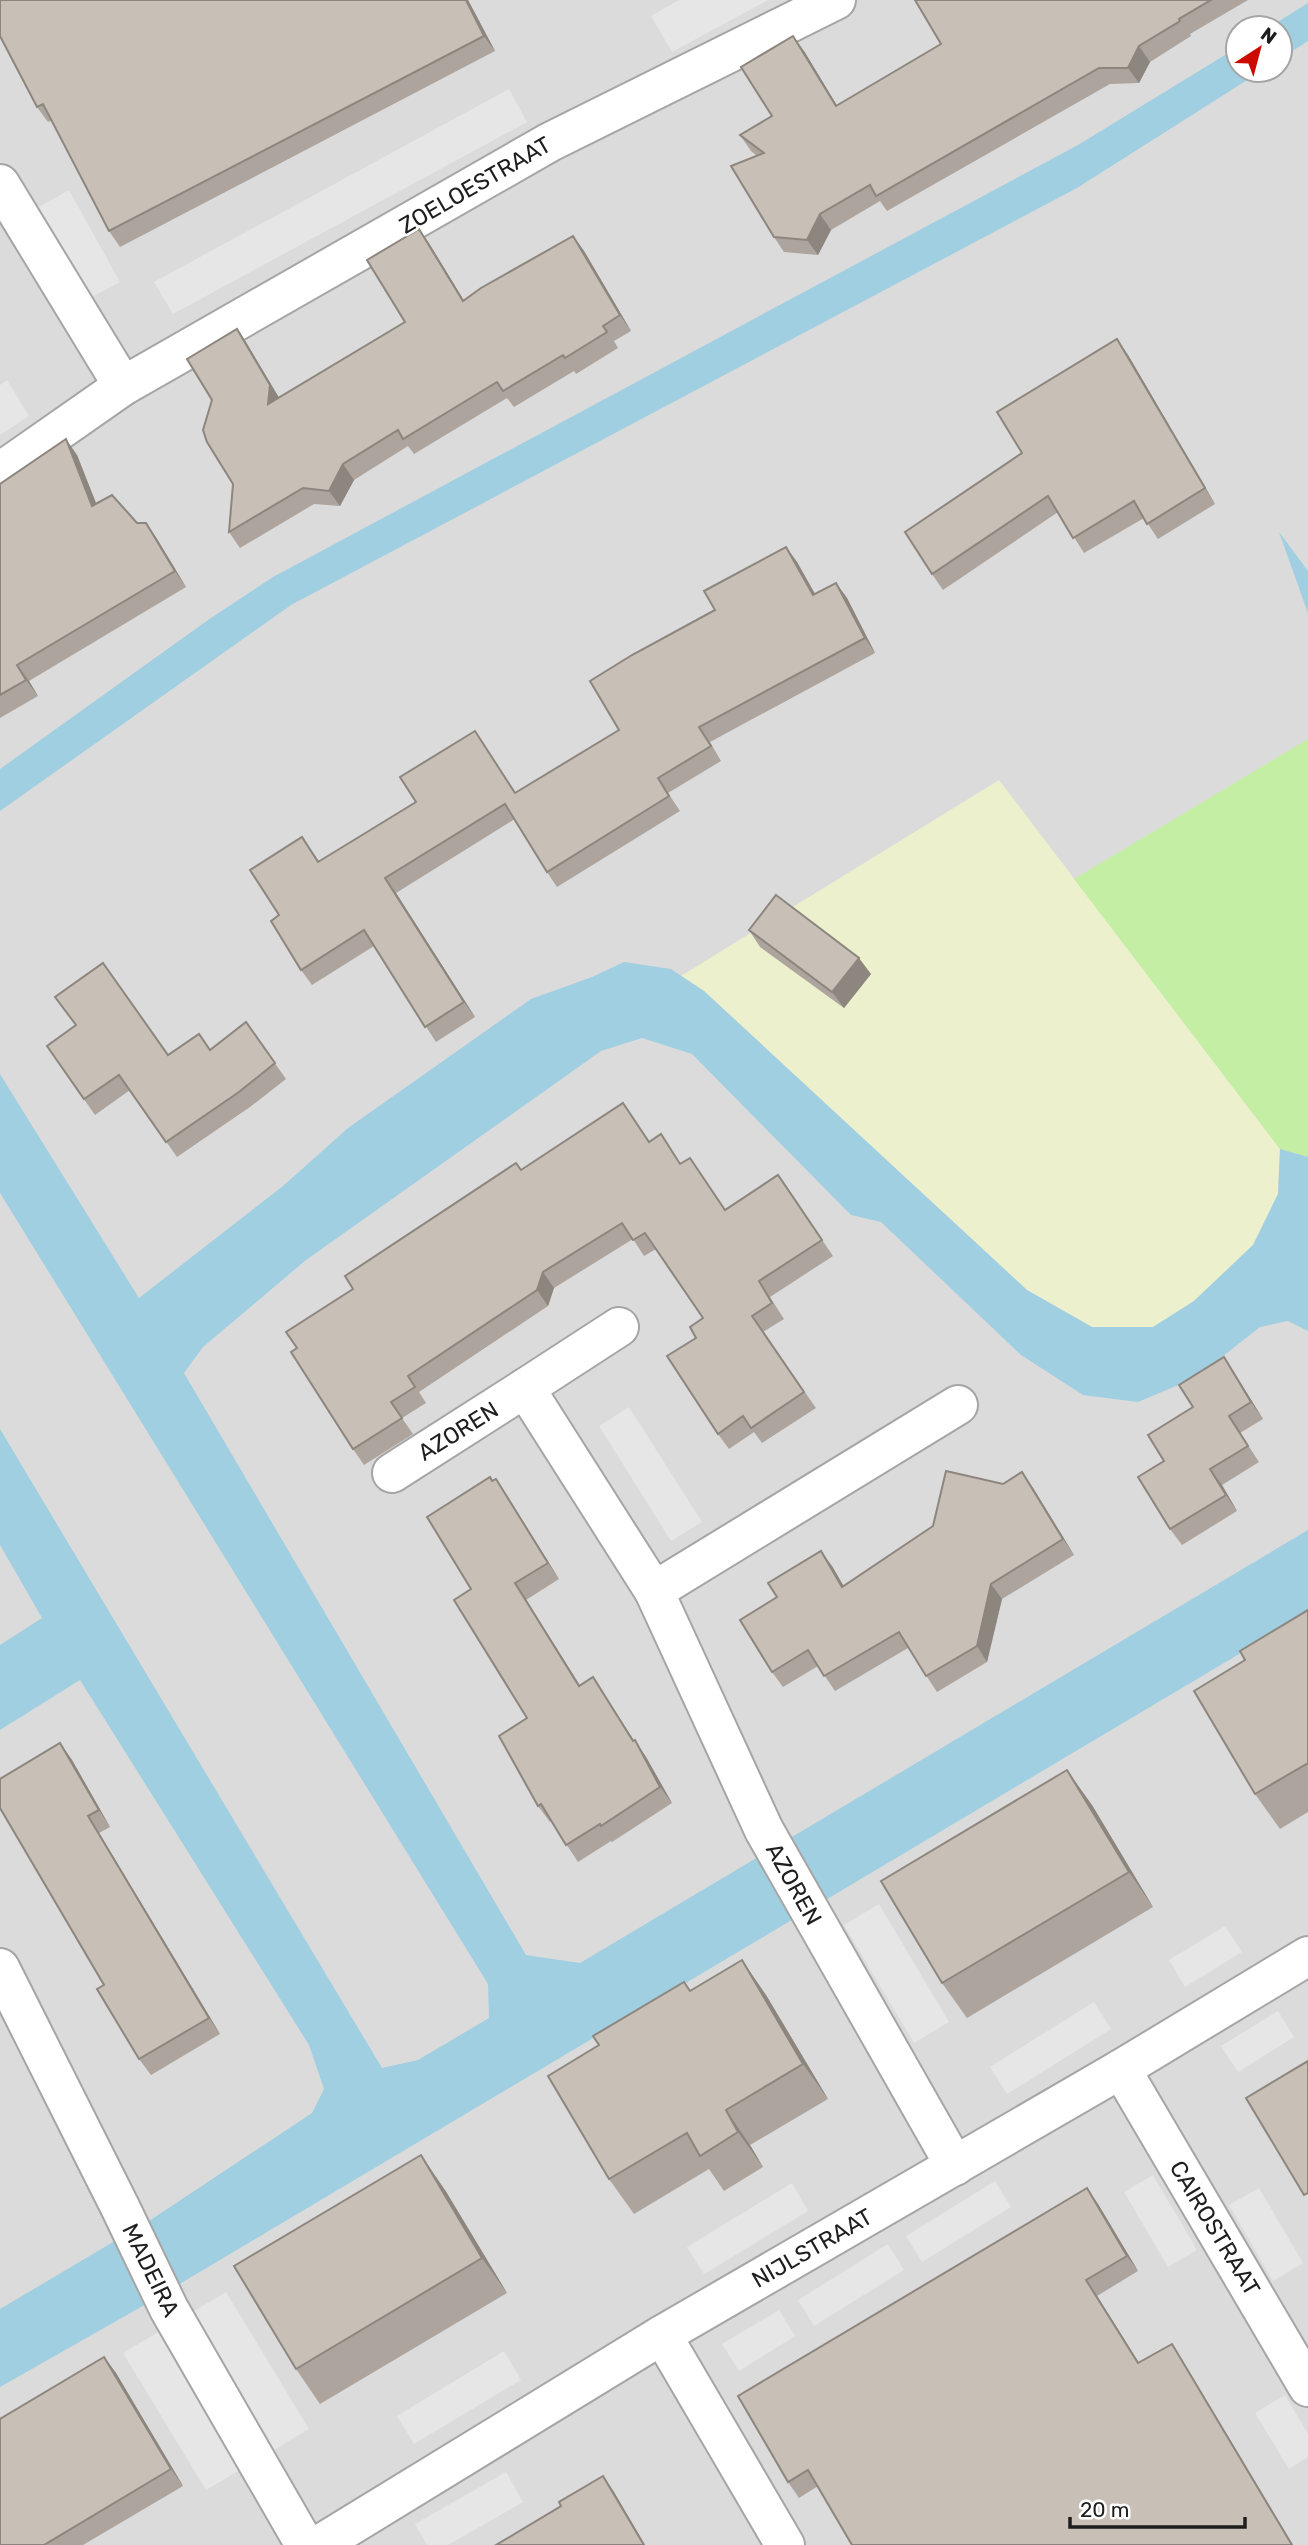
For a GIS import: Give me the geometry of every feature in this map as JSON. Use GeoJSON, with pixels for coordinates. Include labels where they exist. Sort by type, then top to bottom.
{"type":"FeatureCollection","features":[{"type":"Feature","properties":{"kind":"street","name":"ZOELOESTRAAT"},"geometry":{"type":"LineString","coordinates":[[0,472],[123,386],[550,142],[836,0]]}},
{"type":"Feature","properties":{"kind":"street"},"geometry":{"type":"LineString","coordinates":[[0,184],[123,386]]}},
{"type":"Feature","properties":{"kind":"street","name":"AZOREN"},"geometry":{"type":"LineString","coordinates":[[392,1473],[618,1327]]}},
{"type":"Feature","properties":{"kind":"street","name":"AZOREN"},"geometry":{"type":"LineString","coordinates":[[525,1388],[654,1591],[764,1830],[955,2166]]}},
{"type":"Feature","properties":{"kind":"street"},"geometry":{"type":"LineString","coordinates":[[654,1591],[958,1405]]}},
{"type":"Feature","properties":{"kind":"street","name":"NIJLSTRAAT"},"geometry":{"type":"LineString","coordinates":[[319,2545],[662,2335],[1121,2069],[1308,1956]]}},
{"type":"Feature","properties":{"kind":"street","name":"MADEIRA"},"geometry":{"type":"LineString","coordinates":[[4,1984],[120,2207],[169,2309],[305,2545]]}},
{"type":"Feature","properties":{"kind":"street","name":"CAIROSTRAAT"},"geometry":{"type":"LineString","coordinates":[[1121,2069],[1308,2387]]}},
{"type":"Feature","properties":{"kind":"street"},"geometry":{"type":"LineString","coordinates":[[662,2335],[785,2545]]}},
{"type":"Feature","properties":{"kind":"shaded area"},"geometry":{"type":"Polygon","coordinates":[[[0,0],[1308,0],[1308,2545],[0,2545],[0,0]]]}},
{"type":"Feature","properties":{"kind":"shaded area"},"geometry":{"type":"Polygon","coordinates":[[[679,0],[768,0],[672,52],[651,16],[679,0]]]}},
{"type":"Feature","properties":{"kind":"shaded area"},"geometry":{"type":"Polygon","coordinates":[[[509,89],[527,122],[173,314],[154,282],[509,89]]]}},
{"type":"Feature","properties":{"kind":"shaded area"},"geometry":{"type":"Polygon","coordinates":[[[69,190],[120,282],[88,299],[37,208],[69,190]]]}},
{"type":"Feature","properties":{"kind":"shaded area"},"geometry":{"type":"Polygon","coordinates":[[[7,380],[29,416],[0,435],[0,385],[7,380]]]}},
{"type":"Feature","properties":{"kind":"shaded area"},"geometry":{"type":"Polygon","coordinates":[[[629,1407],[702,1522],[671,1541],[599,1426],[629,1407]]]}},
{"type":"Feature","properties":{"kind":"shaded area"},"geometry":{"type":"Polygon","coordinates":[[[879,1904],[949,2022],[914,2043],[844,1925],[879,1904]]]}},
{"type":"Feature","properties":{"kind":"shaded area"},"geometry":{"type":"Polygon","coordinates":[[[1225,1926],[1242,1952],[1185,1987],[1169,1960],[1225,1926]]]}},
{"type":"Feature","properties":{"kind":"shaded area"},"geometry":{"type":"Polygon","coordinates":[[[1094,2002],[1111,2029],[1007,2094],[990,2067],[1094,2002]]]}},
{"type":"Feature","properties":{"kind":"shaded area"},"geometry":{"type":"Polygon","coordinates":[[[1278,2011],[1294,2037],[1238,2072],[1221,2046],[1278,2011]]]}},
{"type":"Feature","properties":{"kind":"shaded area"},"geometry":{"type":"Polygon","coordinates":[[[1153,2175],[1197,2250],[1168,2267],[1124,2192],[1153,2175]]]}},
{"type":"Feature","properties":{"kind":"shaded area"},"geometry":{"type":"Polygon","coordinates":[[[995,2181],[1011,2207],[922,2262],[906,2236],[995,2181]]]}},
{"type":"Feature","properties":{"kind":"shaded area"},"geometry":{"type":"Polygon","coordinates":[[[792,2183],[808,2211],[704,2274],[687,2247],[792,2183]]]}},
{"type":"Feature","properties":{"kind":"shaded area"},"geometry":{"type":"Polygon","coordinates":[[[1259,2188],[1303,2263],[1273,2281],[1229,2205],[1259,2188]]]}},
{"type":"Feature","properties":{"kind":"shaded area"},"geometry":{"type":"Polygon","coordinates":[[[888,2244],[904,2270],[814,2326],[798,2300],[888,2244]]]}},
{"type":"Feature","properties":{"kind":"shaded area"},"geometry":{"type":"Polygon","coordinates":[[[226,2292],[309,2429],[206,2490],[123,2353],[226,2292]]]}},
{"type":"Feature","properties":{"kind":"shaded area"},"geometry":{"type":"Polygon","coordinates":[[[779,2310],[795,2336],[739,2371],[722,2344],[779,2310]]]}},
{"type":"Feature","properties":{"kind":"shaded area"},"geometry":{"type":"Polygon","coordinates":[[[504,2351],[521,2380],[414,2444],[397,2416],[504,2351]]]}},
{"type":"Feature","properties":{"kind":"shaded area"},"geometry":{"type":"Polygon","coordinates":[[[1285,2395],[1308,2434],[1308,2457],[1289,2469],[1255,2413],[1285,2395]]]}},
{"type":"Feature","properties":{"kind":"shaded area"},"geometry":{"type":"Polygon","coordinates":[[[506,2472],[523,2502],[448,2545],[427,2545],[415,2524],[506,2472]]]}},
{"type":"Feature","properties":{"kind":"green space"},"geometry":{"type":"Polygon","coordinates":[[[1308,739],[1308,1157],[1280,1149],[1074,879],[1308,739]]]}},
{"type":"Feature","properties":{"kind":"green space"},"geometry":{"type":"Polygon","coordinates":[[[999,780],[1280,1149],[1278,1194],[1253,1245],[1194,1301],[1153,1327],[1092,1327],[1027,1290],[704,991],[681,976],[999,780]]]}},
{"type":"Feature","properties":{"kind":"water"},"geometry":{"type":"Polygon","coordinates":[[[1308,3],[1308,41],[1294,50],[1294,14],[1290,14],[1308,3]]]}},
{"type":"Feature","properties":{"kind":"water"},"geometry":{"type":"Polygon","coordinates":[[[1224,56],[1224,84],[1241,84],[1077,188],[291,605],[0,811],[0,769],[208,620],[273,577],[1078,145],[1224,56]]]}},
{"type":"Feature","properties":{"kind":"water"},"geometry":{"type":"Polygon","coordinates":[[[1279,532],[1308,571],[1308,613],[1279,532]]]}},
{"type":"Feature","properties":{"kind":"water"},"geometry":{"type":"Polygon","coordinates":[[[624,962],[671,969],[704,991],[1027,1290],[1092,1327],[1153,1327],[1194,1301],[1253,1245],[1278,1194],[1280,1149],[1308,1157],[1308,1331],[1288,1321],[1260,1327],[1195,1378],[1138,1402],[1083,1395],[1021,1355],[881,1222],[851,1215],[692,1054],[642,1038],[601,1051],[306,1260],[203,1347],[184,1373],[526,1955],[580,1963],[1308,1530],[1308,1613],[141,2307],[0,2387],[0,2309],[152,2219],[312,2113],[324,2089],[309,2045],[80,1680],[0,1730],[0,1645],[42,1618],[0,1545],[0,1429],[382,2068],[418,2060],[489,2018],[488,1984],[0,1193],[0,1074],[139,1298],[283,1186],[348,1128],[531,999],[592,977],[624,962]]]}},
{"type":"Feature","properties":{"kind":"building"},"geometry":{"type":"Polygon","coordinates":[[[0,0],[466,0],[484,36],[109,231],[43,104],[37,107],[0,36],[0,0]]]}},
{"type":"Feature","properties":{"kind":"building"},"geometry":{"type":"Polygon","coordinates":[[[915,0],[1211,0],[1139,46],[1128,68],[1099,68],[876,196],[870,185],[820,214],[807,240],[774,237],[731,166],[764,153],[740,135],[772,116],[741,67],[793,36],[836,106],[941,44],[915,0]]]}},
{"type":"Feature","properties":{"kind":"building"},"geometry":{"type":"Polygon","coordinates":[[[419,229],[463,301],[573,236],[620,315],[603,326],[607,332],[503,391],[497,382],[403,439],[398,430],[343,464],[329,491],[303,488],[229,532],[233,484],[207,442],[203,430],[212,400],[187,359],[237,329],[270,385],[268,404],[405,322],[367,260],[419,229]]]}},
{"type":"Feature","properties":{"kind":"building"},"geometry":{"type":"Polygon","coordinates":[[[1117,339],[1205,488],[1147,524],[1134,501],[1073,538],[1048,496],[932,574],[905,532],[1022,453],[997,412],[1117,339]]]}},
{"type":"Feature","properties":{"kind":"building"},"geometry":{"type":"Polygon","coordinates":[[[66,439],[92,506],[112,495],[137,523],[146,523],[175,571],[17,665],[26,680],[0,695],[0,484],[66,439]]]}},
{"type":"Feature","properties":{"kind":"building"},"geometry":{"type":"Polygon","coordinates":[[[786,547],[813,595],[836,583],[865,638],[699,727],[711,746],[658,778],[669,796],[547,872],[505,804],[385,878],[464,1002],[425,1027],[364,930],[301,970],[271,921],[279,915],[250,870],[302,837],[318,862],[416,802],[400,777],[475,731],[515,793],[619,730],[590,681],[715,610],[704,591],[786,547]]]}},
{"type":"Feature","properties":{"kind":"building"},"geometry":{"type":"Polygon","coordinates":[[[776,895],[859,958],[832,992],[749,930],[776,895]]]}},
{"type":"Feature","properties":{"kind":"building"},"geometry":{"type":"Polygon","coordinates":[[[103,963],[168,1055],[199,1034],[210,1050],[246,1022],[275,1063],[239,1092],[166,1142],[119,1075],[84,1099],[47,1046],[76,1025],[55,997],[103,963]]]}},
{"type":"Feature","properties":{"kind":"building"},"geometry":{"type":"Polygon","coordinates":[[[623,1103],[649,1142],[661,1134],[680,1164],[690,1158],[725,1210],[778,1175],[822,1240],[759,1281],[772,1303],[752,1316],[804,1392],[751,1428],[743,1416],[718,1434],[667,1356],[696,1338],[690,1327],[703,1318],[645,1233],[633,1240],[622,1223],[543,1272],[537,1290],[408,1376],[415,1387],[391,1402],[402,1418],[353,1449],[291,1352],[297,1348],[286,1332],[353,1289],[345,1276],[516,1163],[521,1170],[623,1103]]]}},
{"type":"Feature","properties":{"kind":"building"},"geometry":{"type":"Polygon","coordinates":[[[1224,1357],[1251,1402],[1229,1416],[1248,1446],[1210,1469],[1226,1495],[1170,1529],[1138,1477],[1164,1461],[1148,1435],[1193,1407],[1179,1385],[1224,1357]]]}},
{"type":"Feature","properties":{"kind":"building"},"geometry":{"type":"Polygon","coordinates":[[[946,1471],[1003,1484],[1022,1472],[1063,1539],[991,1584],[977,1646],[926,1676],[899,1632],[824,1676],[808,1650],[772,1672],[740,1620],[777,1597],[768,1583],[821,1551],[842,1587],[933,1526],[946,1471]]]}},
{"type":"Feature","properties":{"kind":"building"},"geometry":{"type":"Polygon","coordinates":[[[490,1477],[492,1481],[496,1479],[548,1563],[515,1583],[579,1686],[593,1677],[633,1741],[635,1740],[660,1787],[601,1826],[600,1824],[566,1845],[541,1804],[538,1806],[499,1736],[527,1718],[454,1600],[471,1589],[427,1517],[490,1477]]]}},
{"type":"Feature","properties":{"kind":"building"},"geometry":{"type":"Polygon","coordinates":[[[1308,1610],[1308,1763],[1255,1794],[1194,1691],[1245,1660],[1240,1651],[1308,1610]]]}},
{"type":"Feature","properties":{"kind":"building"},"geometry":{"type":"Polygon","coordinates":[[[60,1743],[99,1810],[88,1816],[209,2018],[139,2059],[97,1989],[104,1985],[0,1808],[0,1779],[60,1743]]]}},
{"type":"Feature","properties":{"kind":"building"},"geometry":{"type":"Polygon","coordinates":[[[1067,1770],[1129,1872],[942,1983],[881,1881],[1067,1770]]]}},
{"type":"Feature","properties":{"kind":"building"},"geometry":{"type":"Polygon","coordinates":[[[742,1960],[803,2064],[726,2110],[738,2132],[700,2156],[687,2133],[609,2179],[548,2076],[599,2045],[593,2036],[684,1982],[690,1991],[742,1960]]]}},
{"type":"Feature","properties":{"kind":"building"},"geometry":{"type":"Polygon","coordinates":[[[1308,2061],[1308,2193],[1304,2195],[1246,2098],[1308,2061]]]}},
{"type":"Feature","properties":{"kind":"building"},"geometry":{"type":"Polygon","coordinates":[[[421,2155],[482,2258],[296,2369],[234,2266],[421,2155]]]}},
{"type":"Feature","properties":{"kind":"building"},"geometry":{"type":"Polygon","coordinates":[[[1087,2188],[1127,2256],[1086,2280],[1138,2363],[1172,2344],[1292,2545],[852,2545],[808,2470],[788,2482],[738,2396],[1087,2188]]]}},
{"type":"Feature","properties":{"kind":"building"},"geometry":{"type":"Polygon","coordinates":[[[104,2357],[171,2469],[44,2545],[0,2545],[0,2419],[104,2357]]]}},
{"type":"Feature","properties":{"kind":"building"},"geometry":{"type":"Polygon","coordinates":[[[603,2476],[644,2545],[496,2545],[561,2506],[559,2502],[603,2476]]]}}]}
